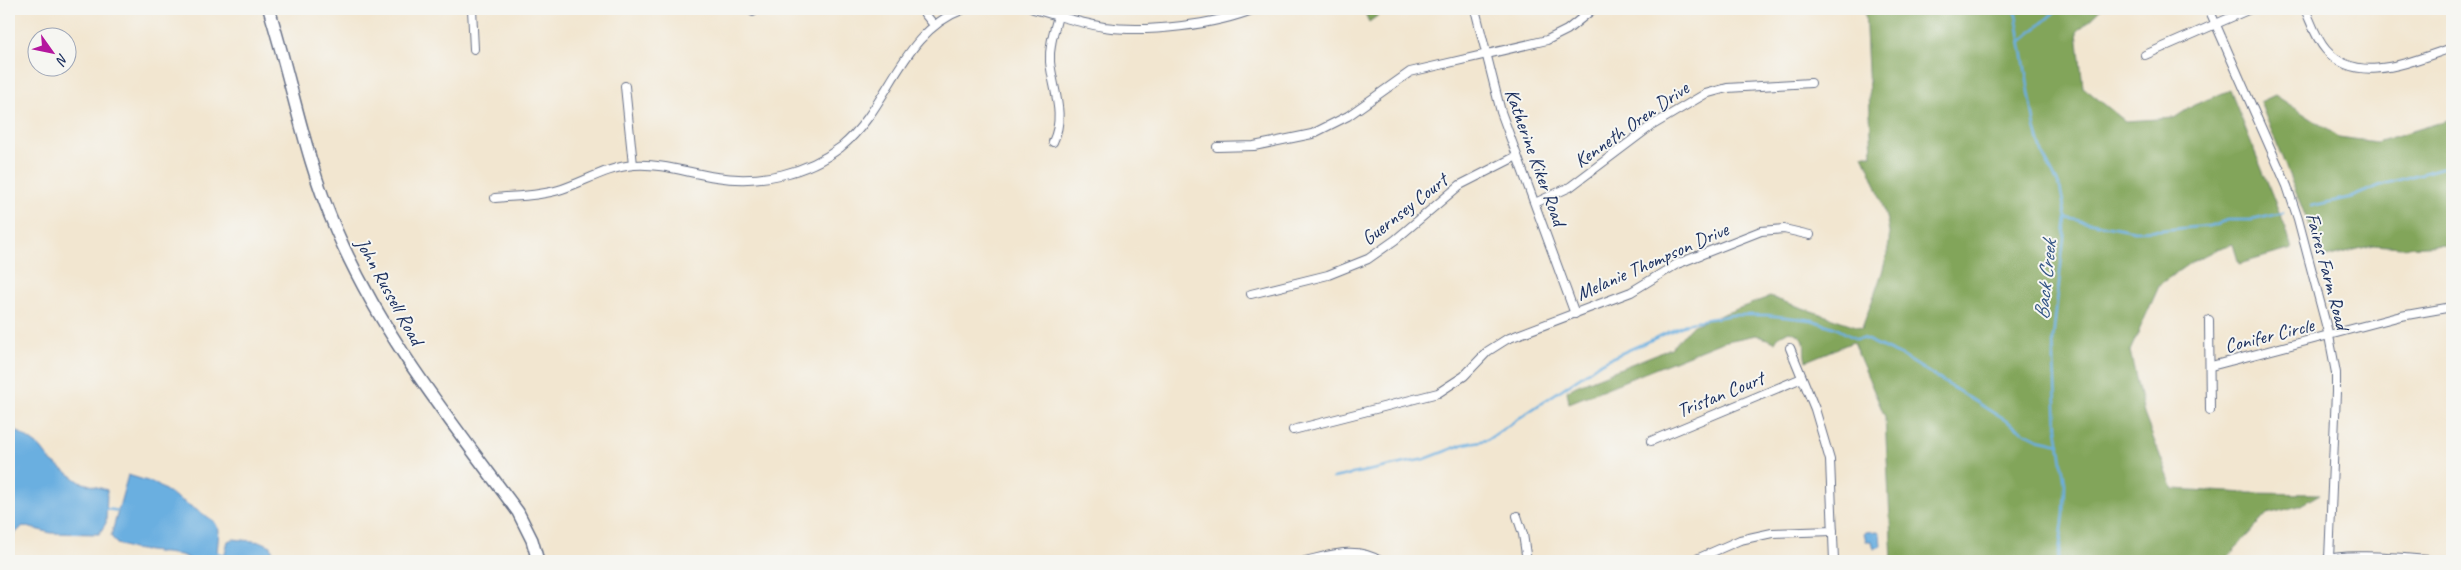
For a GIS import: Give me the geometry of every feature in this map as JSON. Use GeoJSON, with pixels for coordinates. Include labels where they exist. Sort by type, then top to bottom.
{"type":"FeatureCollection","features":[{"type":"Feature","properties":{"kind":"street","name":"John Russell Road"},"geometry":{"type":"LineString","coordinates":[[269,9],[316,175],[335,229],[356,274],[392,339],[518,512],[532,540],[538,561]]}},
{"type":"Feature","properties":{"kind":"street"},"geometry":{"type":"LineString","coordinates":[[472,9],[474,49]]}},
{"type":"Feature","properties":{"kind":"street"},"geometry":{"type":"LineString","coordinates":[[921,9],[934,25]]}},
{"type":"Feature","properties":{"kind":"street"},"geometry":{"type":"LineString","coordinates":[[495,198],[553,191],[611,169],[633,165],[649,165],[715,177],[748,179],[778,176],[805,167],[832,153],[862,127],[872,115],[910,50],[934,25],[964,9]]}},
{"type":"Feature","properties":{"kind":"street"},"geometry":{"type":"LineString","coordinates":[[1033,9],[1097,26],[1126,28],[1201,24],[1223,20],[1254,9]]}},
{"type":"Feature","properties":{"kind":"street","name":"Katherine Kiker Road"},"geometry":{"type":"LineString","coordinates":[[1475,9],[1501,112],[1575,314]]}},
{"type":"Feature","properties":{"kind":"street"},"geometry":{"type":"LineString","coordinates":[[1216,147],[1254,146],[1312,134],[1348,116],[1410,72],[1554,37],[1571,27],[1593,9]]}},
{"type":"Feature","properties":{"kind":"street","name":"Faires Farm Road"},"geometry":{"type":"LineString","coordinates":[[2209,9],[2287,186],[2305,242],[2329,336],[2336,373],[2336,392],[2327,560]]}},
{"type":"Feature","properties":{"kind":"street"},"geometry":{"type":"LineString","coordinates":[[2145,55],[2250,9]]}},
{"type":"Feature","properties":{"kind":"street"},"geometry":{"type":"LineString","coordinates":[[2305,9],[2325,49],[2336,59],[2359,69],[2370,70],[2384,67],[2452,48]]}},
{"type":"Feature","properties":{"kind":"street"},"geometry":{"type":"LineString","coordinates":[[1053,142],[1058,131],[1060,118],[1050,50],[1058,16]]}},
{"type":"Feature","properties":{"kind":"street","name":"Kenneth Oren Drive"},"geometry":{"type":"LineString","coordinates":[[1534,203],[1570,187],[1651,126],[1705,94],[1727,88],[1811,83]]}},
{"type":"Feature","properties":{"kind":"street"},"geometry":{"type":"LineString","coordinates":[[624,86],[633,165]]}},
{"type":"Feature","properties":{"kind":"street","name":"Guernsey Court"},"geometry":{"type":"LineString","coordinates":[[1251,294],[1328,275],[1368,259],[1395,240],[1460,185],[1517,156]]}},
{"type":"Feature","properties":{"kind":"street","name":"Melanie Thompson Drive"},"geometry":{"type":"LineString","coordinates":[[1293,430],[1433,395],[1464,376],[1496,345],[1630,292],[1694,256],[1761,231],[1784,229],[1810,235]]}},
{"type":"Feature","properties":{"kind":"street","name":"Conifer Circle"},"geometry":{"type":"LineString","coordinates":[[2211,366],[2401,316],[2452,307]]}},
{"type":"Feature","properties":{"kind":"street"},"geometry":{"type":"LineString","coordinates":[[2209,320],[2210,410]]}},
{"type":"Feature","properties":{"kind":"street"},"geometry":{"type":"LineString","coordinates":[[1790,348],[1815,409],[1830,460],[1834,561]]}},
{"type":"Feature","properties":{"kind":"street","name":"Tristan Court"},"geometry":{"type":"LineString","coordinates":[[1651,441],[1802,378]]}},
{"type":"Feature","properties":{"kind":"street"},"geometry":{"type":"LineString","coordinates":[[1517,516],[1523,534],[1527,561]]}},
{"type":"Feature","properties":{"kind":"street"},"geometry":{"type":"LineString","coordinates":[[1692,561],[1740,540],[1772,533],[1832,531]]}},
{"type":"Feature","properties":{"kind":"street"},"geometry":{"type":"LineString","coordinates":[[1305,561],[1350,551],[1370,555],[1380,561]]}},
{"type":"Feature","properties":{"kind":"street"},"geometry":{"type":"LineString","coordinates":[[2327,560],[2354,557],[2444,561]]}},
{"type":"Feature","properties":{"kind":"green space"},"geometry":{"type":"Polygon","coordinates":[[[1363,9],[1387,9],[1369,22],[1363,9]]]}},
{"type":"Feature","properties":{"kind":"green space"},"geometry":{"type":"Polygon","coordinates":[[[1865,9],[2101,9],[2077,32],[2083,87],[2125,121],[2174,118],[2194,105],[2230,90],[2286,229],[2292,249],[2239,264],[2233,244],[2217,249],[2190,263],[2160,284],[2130,351],[2144,414],[2173,489],[2320,494],[2299,506],[2267,514],[2224,561],[1892,561],[1885,417],[1853,342],[1806,361],[1803,339],[1801,336],[1789,331],[1778,337],[1775,342],[1756,335],[1722,342],[1569,403],[1567,391],[1576,386],[1671,348],[1693,325],[1770,297],[1862,328],[1880,280],[1889,241],[1889,232],[1882,204],[1863,155],[1872,155],[1865,9]]]}},
{"type":"Feature","properties":{"kind":"green space"},"geometry":{"type":"Polygon","coordinates":[[[2275,95],[2339,137],[2376,142],[2452,119],[2452,245],[2401,247],[2374,245],[2322,258],[2260,102],[2275,95]]]}},
{"type":"Feature","properties":{"kind":"water"},"geometry":{"type":"Polygon","coordinates":[[[9,425],[41,448],[51,461],[80,482],[107,490],[106,523],[99,534],[51,533],[23,526],[9,539],[9,425]]]}},
{"type":"Feature","properties":{"kind":"water"},"geometry":{"type":"Polygon","coordinates":[[[128,475],[154,483],[214,521],[219,530],[217,553],[209,561],[194,561],[181,555],[133,549],[117,544],[111,536],[128,475]]]}},
{"type":"Feature","properties":{"kind":"water"},"geometry":{"type":"Polygon","coordinates":[[[1878,531],[1881,546],[1874,549],[1872,541],[1866,541],[1864,534],[1866,532],[1878,531]]]}},
{"type":"Feature","properties":{"kind":"water"},"geometry":{"type":"Polygon","coordinates":[[[233,539],[262,542],[271,546],[273,553],[265,561],[223,561],[228,541],[233,539]]]}},
{"type":"Feature","properties":{"kind":"waterway","name":"Back Creek"},"geometry":{"type":"LineString","coordinates":[[2015,9],[2035,127],[2043,155],[2060,187],[2066,218],[2053,339],[2057,428],[2065,484],[2064,514],[2058,561]]}},
{"type":"Feature","properties":{"kind":"waterway"},"geometry":{"type":"LineString","coordinates":[[2020,42],[2058,9]]}},
{"type":"Feature","properties":{"kind":"waterway"},"geometry":{"type":"LineString","coordinates":[[2311,206],[2352,197],[2381,185],[2452,165]]}},
{"type":"Feature","properties":{"kind":"waterway"},"geometry":{"type":"LineString","coordinates":[[2066,218],[2135,231],[2209,226],[2228,220],[2252,220],[2283,213]]}},
{"type":"Feature","properties":{"kind":"waterway"},"geometry":{"type":"LineString","coordinates":[[1333,478],[1425,459],[1464,444],[1487,440],[1602,362],[1691,322],[1732,315],[1766,315],[1812,320],[1836,328],[1856,339],[1863,338],[1904,357],[2024,432],[2038,439],[2060,444]]}},
{"type":"Feature","properties":{"kind":"waterway"},"geometry":{"type":"LineString","coordinates":[[106,509],[120,511]]}},
{"type":"Feature","properties":{"kind":"waterway"},"geometry":{"type":"LineString","coordinates":[[215,552],[226,556]]}}]}
